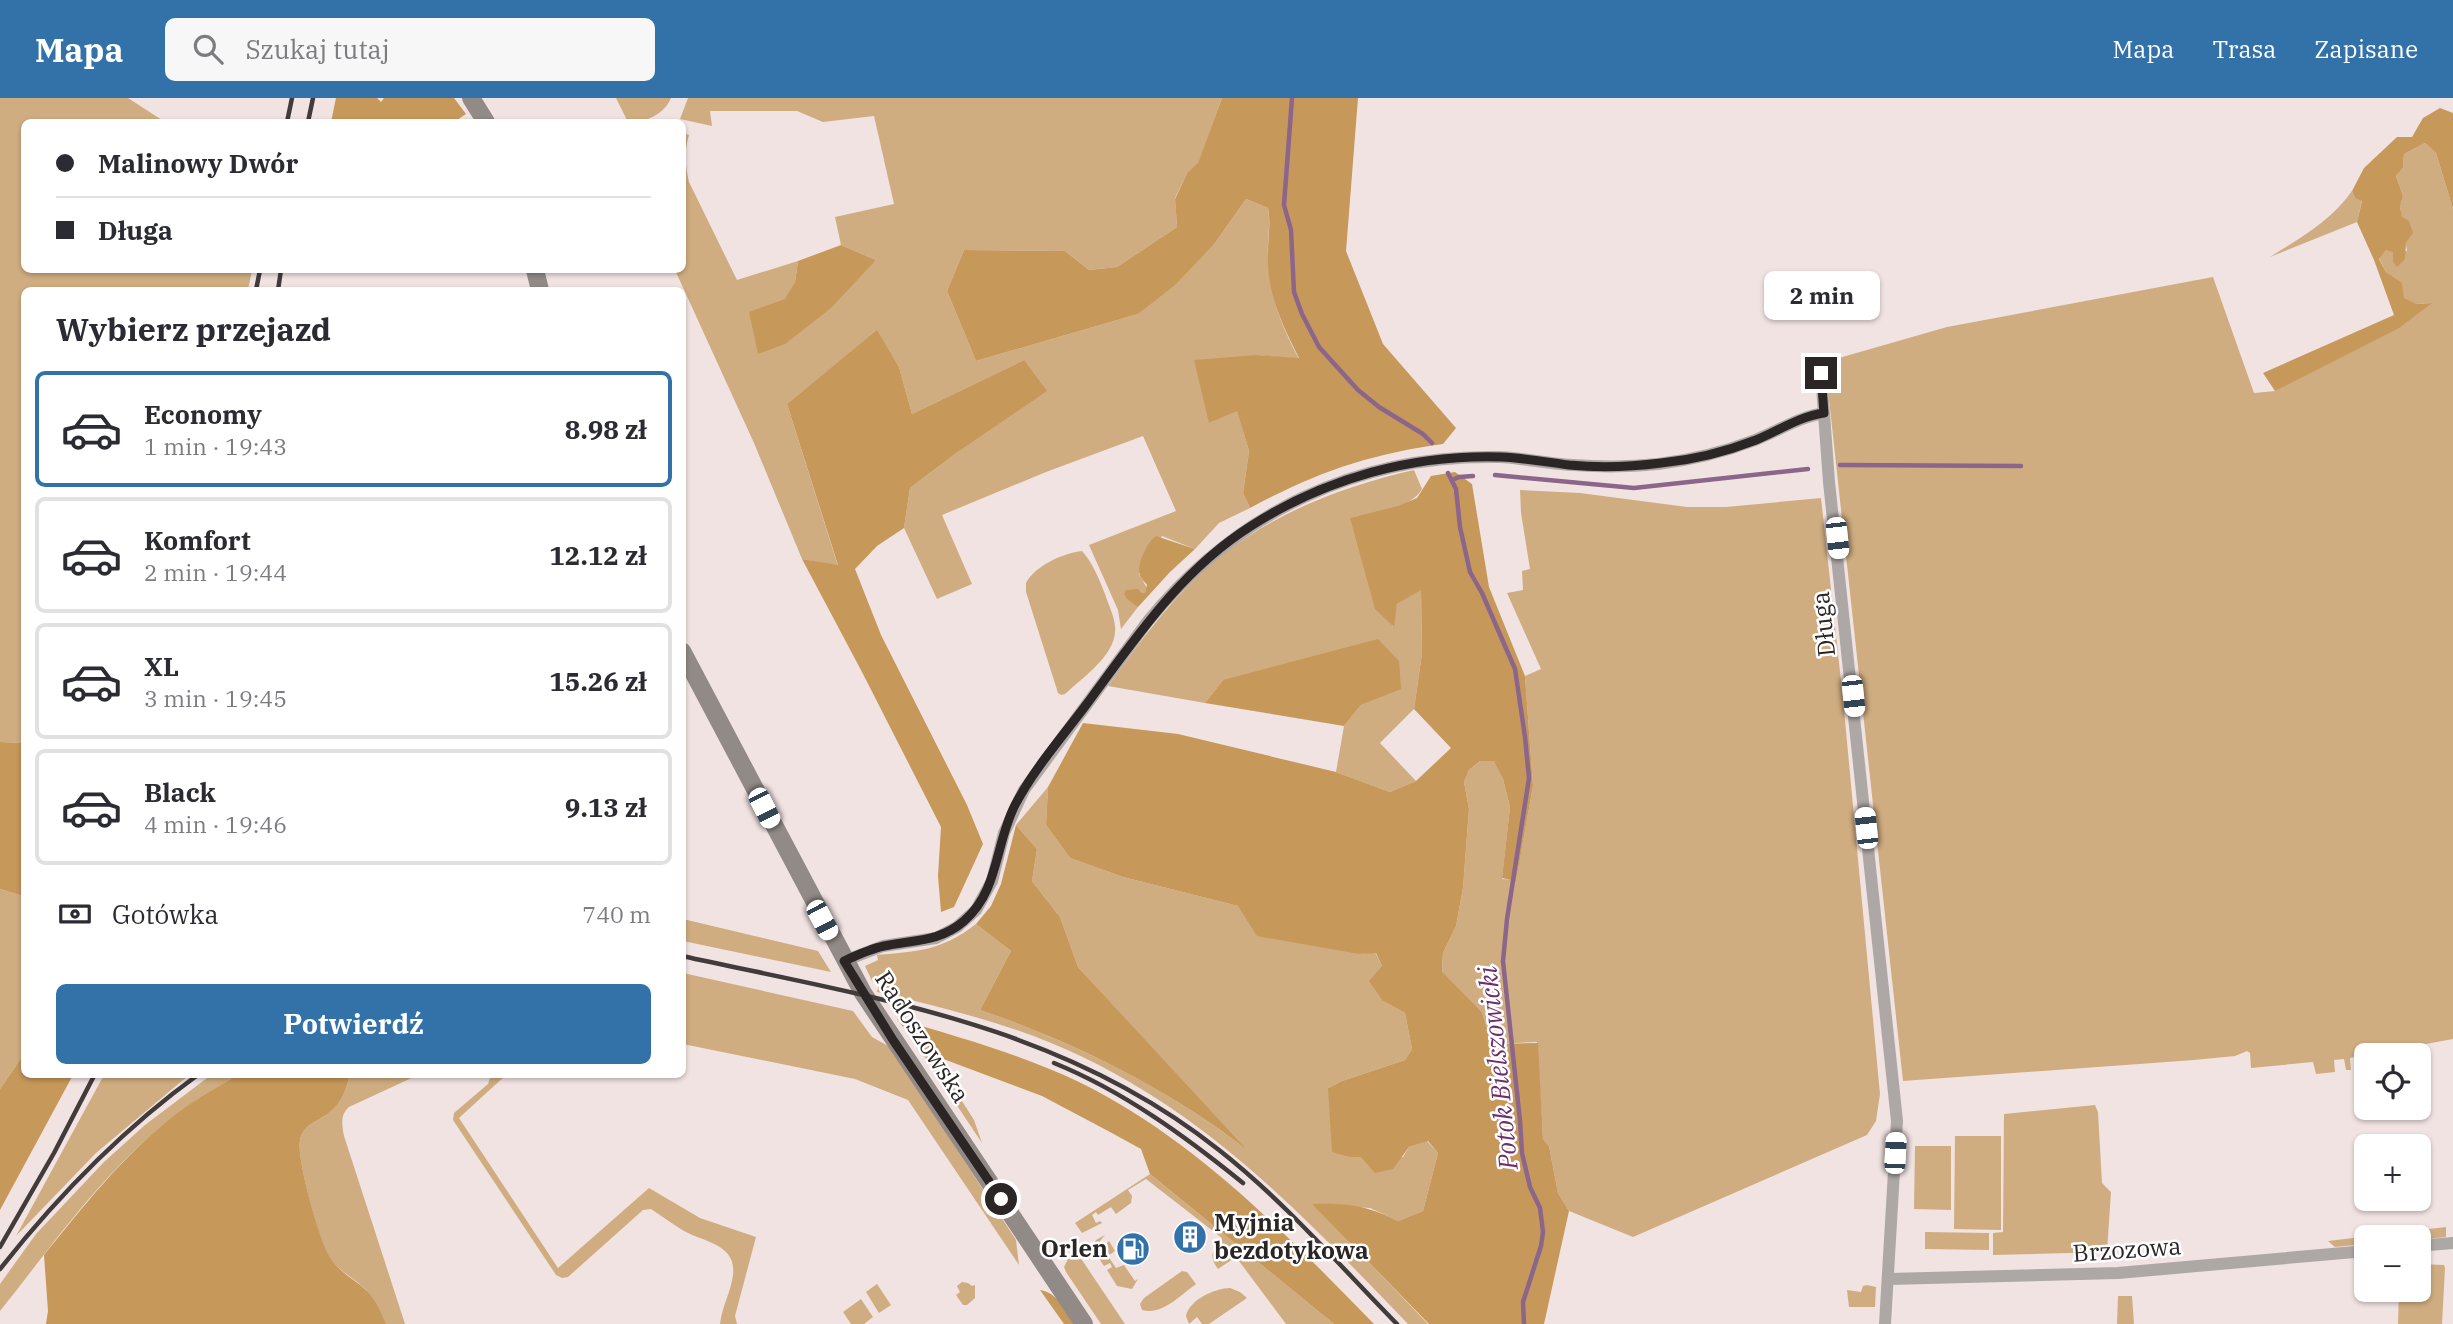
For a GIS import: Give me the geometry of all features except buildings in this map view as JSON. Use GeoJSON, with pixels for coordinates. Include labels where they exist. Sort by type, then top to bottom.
{"type":"FeatureCollection","features":[{"type":"Feature","properties":{"kind":"street"},"geometry":{"type":"LineString","coordinates":[[471,98],[484,119]]}},
{"type":"Feature","properties":{"kind":"street","name":"Długa"},"geometry":{"type":"LineString","coordinates":[[1821,373],[1897,1121],[1889,1279]]}},
{"type":"Feature","properties":{"kind":"street"},"geometry":{"type":"LineString","coordinates":[[844,961],[883,946],[936,938],[957,927],[976,910],[992,881],[1004,833],[1024,790],[1141,630],[1167,597],[1200,564],[1241,532],[1290,503],[1354,477],[1438,459],[1502,457],[1609,467],[1685,460],[1754,441],[1796,421],[1824,413]]}},
{"type":"Feature","properties":{"kind":"street","name":"Radoszowska"},"geometry":{"type":"LineString","coordinates":[[686,659],[844,961],[893,1040],[1084,1324]]}},
{"type":"Feature","properties":{"kind":"street"},"geometry":{"type":"LineString","coordinates":[[2431,1245],[2453,1243]]}},
{"type":"Feature","properties":{"kind":"street","name":"Brzozowa"},"geometry":{"type":"LineString","coordinates":[[1889,1279],[2118,1273],[2354,1252]]}},
{"type":"Feature","properties":{"kind":"street"},"geometry":{"type":"LineString","coordinates":[[1885,1324],[1889,1279]]}},
{"type":"Feature","properties":{"kind":"shaded area"},"geometry":{"type":"Polygon","coordinates":[[[0,98],[128,98],[160,119],[21,119],[21,273],[251,273],[249,287],[21,287],[21,743],[0,742],[0,98]]]}},
{"type":"Feature","properties":{"kind":"shaded area"},"geometry":{"type":"Polygon","coordinates":[[[336,98],[377,98],[381,102],[384,98],[454,98],[466,114],[458,119],[332,119],[336,98]]]}},
{"type":"Feature","properties":{"kind":"shaded area"},"geometry":{"type":"Polygon","coordinates":[[[616,98],[671,98],[664,109],[654,116],[646,119],[626,119],[616,98]]]}},
{"type":"Feature","properties":{"kind":"shaded area"},"geometry":{"type":"Polygon","coordinates":[[[688,98],[1222,98],[1198,164],[1187,173],[1175,198],[1177,227],[1117,267],[1089,270],[1065,251],[964,250],[947,291],[976,361],[1138,314],[1215,243],[1246,199],[1268,208],[1271,284],[1281,321],[1299,359],[1257,355],[1209,423],[1237,410],[1249,451],[1243,493],[1250,508],[1219,523],[1195,549],[1162,536],[1139,574],[1147,588],[1145,593],[1141,593],[1135,603],[1138,607],[1121,629],[1118,610],[1089,545],[1176,511],[1143,436],[942,515],[972,584],[937,599],[904,528],[910,488],[959,451],[1024,360],[912,414],[899,367],[877,331],[787,404],[838,566],[802,559],[754,443],[686,294],[686,287],[683,287],[676,273],[686,273],[686,158],[689,182],[737,280],[798,261],[795,282],[758,354],[876,260],[841,245],[835,217],[894,204],[874,116],[823,122],[797,111],[710,111],[712,126],[680,119],[688,98]]]}},
{"type":"Feature","properties":{"kind":"shaded area"},"geometry":{"type":"Polygon","coordinates":[[[1222,98],[1358,98],[1346,251],[1383,344],[1456,428],[1443,444],[1367,459],[1320,475],[1250,508],[1243,493],[1249,451],[1237,411],[1209,423],[1194,360],[1257,355],[1299,358],[1272,294],[1268,267],[1268,208],[1246,199],[1215,243],[1175,285],[1138,314],[976,361],[947,291],[964,250],[1065,251],[1089,270],[1117,267],[1177,227],[1175,199],[1187,173],[1198,163],[1222,98]]]}},
{"type":"Feature","properties":{"kind":"shaded area"},"geometry":{"type":"Polygon","coordinates":[[[2440,108],[2453,113],[2453,209],[2436,153],[2425,143],[2404,154],[2403,168],[2396,176],[2403,196],[2400,207],[2402,217],[2409,221],[2413,233],[2406,242],[2405,259],[2397,267],[2393,262],[2393,252],[2386,250],[2379,259],[2386,272],[2402,283],[2404,298],[2417,304],[2432,303],[2399,328],[2275,391],[2263,373],[2394,315],[2357,222],[2362,201],[2355,198],[2352,191],[2364,168],[2397,137],[2412,137],[2423,118],[2440,108]]]}},
{"type":"Feature","properties":{"kind":"shaded area"},"geometry":{"type":"Polygon","coordinates":[[[2425,143],[2436,153],[2453,209],[2453,1039],[2431,1043],[2354,1043],[2354,1057],[2350,1058],[2351,1070],[2346,1070],[2344,1059],[2334,1060],[2335,1072],[2316,1074],[2313,1062],[2251,1068],[2250,1053],[2247,1051],[2235,1056],[2194,1060],[1903,1081],[1825,362],[1947,327],[2213,277],[2254,393],[2275,391],[2430,303],[2417,304],[2403,298],[2402,284],[2386,272],[2379,258],[2386,250],[2407,251],[2400,207],[2403,196],[2396,176],[2403,168],[2404,154],[2425,143]]]}},
{"type":"Feature","properties":{"kind":"shaded area"},"geometry":{"type":"Polygon","coordinates":[[[2352,191],[2355,198],[2362,200],[2357,222],[2270,257],[2325,220],[2352,191]]]}},
{"type":"Feature","properties":{"kind":"shaded area"},"geometry":{"type":"Polygon","coordinates":[[[841,245],[876,260],[831,308],[785,344],[758,354],[749,312],[785,299],[795,282],[798,261],[841,245]]]}},
{"type":"Feature","properties":{"kind":"shaded area"},"geometry":{"type":"Polygon","coordinates":[[[877,330],[899,367],[912,414],[1024,360],[1047,391],[910,488],[904,528],[877,546],[855,569],[881,635],[967,805],[983,844],[954,907],[941,912],[938,876],[941,827],[802,559],[838,565],[787,404],[877,330]]]}},
{"type":"Feature","properties":{"kind":"shaded area"},"geometry":{"type":"Polygon","coordinates":[[[1414,470],[1422,489],[1409,502],[1351,518],[1393,627],[1397,604],[1421,589],[1422,653],[1414,709],[1380,743],[1416,781],[1390,792],[1336,772],[1344,726],[1361,705],[1401,688],[1223,680],[1205,703],[1108,686],[1174,600],[1234,546],[1290,512],[1320,499],[1351,487],[1414,470]]]}},
{"type":"Feature","properties":{"kind":"shaded area"},"geometry":{"type":"Polygon","coordinates":[[[1455,472],[1472,484],[1489,587],[1525,676],[1533,786],[1516,881],[1502,878],[1510,807],[1503,779],[1494,761],[1480,761],[1469,770],[1464,782],[1469,809],[1463,888],[1456,926],[1443,953],[1442,972],[1482,1012],[1492,1044],[1538,1043],[1543,1139],[1549,1146],[1558,1193],[1569,1211],[1544,1324],[1429,1324],[1312,1204],[1356,1206],[1398,1221],[1423,1211],[1438,1153],[1428,1141],[1409,1147],[1393,1169],[1375,1173],[1361,1157],[1332,1152],[1328,1088],[1405,1060],[1412,1049],[1405,1013],[1383,1001],[1369,981],[1382,966],[1376,953],[1359,954],[1257,936],[1238,906],[1123,877],[1070,858],[1046,825],[1048,787],[1083,723],[1178,734],[1336,772],[1390,792],[1416,781],[1451,748],[1414,709],[1422,653],[1421,590],[1397,604],[1394,627],[1375,609],[1350,518],[1398,506],[1417,498],[1431,476],[1455,472]]]}},
{"type":"Feature","properties":{"kind":"shaded area"},"geometry":{"type":"Polygon","coordinates":[[[1520,490],[1580,493],[1687,507],[1726,507],[1821,498],[1880,1094],[1876,1121],[1867,1135],[1633,1237],[1569,1211],[1558,1193],[1549,1146],[1543,1139],[1537,1042],[1492,1044],[1482,1012],[1442,973],[1443,953],[1456,926],[1463,888],[1469,809],[1464,782],[1469,770],[1480,761],[1495,761],[1503,779],[1510,807],[1502,879],[1516,880],[1533,786],[1525,676],[1541,669],[1507,593],[1523,590],[1522,571],[1530,569],[1520,490]]]}},
{"type":"Feature","properties":{"kind":"shaded area"},"geometry":{"type":"Polygon","coordinates":[[[1156,536],[1195,549],[1138,607],[1124,594],[1126,590],[1138,589],[1145,593],[1147,585],[1139,571],[1140,565],[1146,548],[1156,536]]]}},
{"type":"Feature","properties":{"kind":"shaded area"},"geometry":{"type":"Polygon","coordinates":[[[1082,551],[1093,566],[1105,594],[1115,626],[1114,636],[1111,646],[1098,664],[1061,695],[1058,693],[1026,592],[1026,583],[1050,561],[1082,551]]]}},
{"type":"Feature","properties":{"kind":"shaded area"},"geometry":{"type":"Polygon","coordinates":[[[1378,639],[1399,661],[1401,689],[1361,705],[1344,726],[1205,703],[1223,680],[1378,639]]]}},
{"type":"Feature","properties":{"kind":"shaded area"},"geometry":{"type":"Polygon","coordinates":[[[0,742],[21,743],[21,895],[0,889],[0,742]]]}},
{"type":"Feature","properties":{"kind":"shaded area"},"geometry":{"type":"Polygon","coordinates":[[[1048,787],[1046,825],[1070,858],[1123,877],[1238,906],[1359,954],[1375,952],[1382,966],[1383,1001],[1405,1013],[1412,1049],[1405,1060],[1328,1088],[1350,1157],[1403,1157],[1409,1147],[1427,1141],[1438,1153],[1423,1211],[1398,1221],[1370,1208],[1313,1204],[1428,1324],[1408,1324],[1327,1241],[1244,1164],[1154,1097],[1104,1068],[1030,1035],[965,1014],[877,992],[879,983],[872,981],[865,966],[878,960],[877,955],[918,951],[940,945],[976,924],[1011,951],[980,1010],[1083,1051],[1150,1085],[1242,1146],[1078,967],[1060,917],[1032,881],[1037,849],[1016,825],[1048,787]]]}},
{"type":"Feature","properties":{"kind":"shaded area"},"geometry":{"type":"Polygon","coordinates":[[[1016,825],[1037,849],[1032,881],[1060,917],[1078,967],[1246,1149],[1184,1106],[1119,1069],[1050,1037],[980,1010],[1011,951],[976,924],[991,906],[1001,884],[1016,825]]]}},
{"type":"Feature","properties":{"kind":"shaded area"},"geometry":{"type":"Polygon","coordinates":[[[0,889],[21,895],[21,1058],[0,1089],[0,889]]]}},
{"type":"Feature","properties":{"kind":"shaded area"},"geometry":{"type":"Polygon","coordinates":[[[686,920],[818,951],[831,972],[686,942],[686,920]]]}},
{"type":"Feature","properties":{"kind":"shaded area"},"geometry":{"type":"Polygon","coordinates":[[[686,974],[853,1011],[872,1037],[890,1047],[1016,1240],[1019,1265],[908,1100],[855,1079],[686,1045],[686,974]]]}},
{"type":"Feature","properties":{"kind":"shaded area"},"geometry":{"type":"Polygon","coordinates":[[[897,1019],[989,1047],[1079,1082],[1162,1131],[1237,1190],[1374,1324],[1334,1324],[1150,1174],[1141,1149],[1042,1096],[938,1057],[927,1046],[923,1046],[921,1050],[897,1019]]]}},
{"type":"Feature","properties":{"kind":"shaded area"},"geometry":{"type":"Polygon","coordinates":[[[923,1046],[931,1048],[938,1057],[933,1055],[974,1120],[982,1143],[924,1056],[921,1050],[923,1046]]]}},
{"type":"Feature","properties":{"kind":"shaded area"},"geometry":{"type":"Polygon","coordinates":[[[21,1058],[21,1078],[71,1078],[0,1210],[0,1089],[21,1058]]]}},
{"type":"Feature","properties":{"kind":"shaded area"},"geometry":{"type":"Polygon","coordinates":[[[102,1078],[185,1078],[96,1153],[16,1236],[102,1078]]]}},
{"type":"Feature","properties":{"kind":"shaded area"},"geometry":{"type":"Polygon","coordinates":[[[207,1078],[233,1078],[179,1113],[146,1139],[123,1162],[80,1210],[0,1311],[0,1284],[36,1234],[104,1162],[145,1125],[207,1078]]]}},
{"type":"Feature","properties":{"kind":"shaded area"},"geometry":{"type":"Polygon","coordinates":[[[233,1078],[348,1078],[337,1105],[308,1126],[302,1134],[302,1164],[326,1250],[339,1268],[370,1295],[386,1324],[46,1324],[48,1311],[44,1255],[135,1150],[170,1119],[233,1078]]]}},
{"type":"Feature","properties":{"kind":"shaded area"},"geometry":{"type":"Polygon","coordinates":[[[348,1078],[412,1078],[349,1107],[342,1120],[344,1136],[405,1324],[385,1324],[367,1291],[330,1259],[305,1181],[300,1149],[302,1134],[308,1126],[337,1105],[348,1078]]]}},
{"type":"Feature","properties":{"kind":"shaded area"},"geometry":{"type":"Polygon","coordinates":[[[490,1078],[503,1078],[459,1118],[558,1268],[649,1188],[700,1218],[756,1237],[735,1316],[737,1324],[720,1324],[733,1275],[730,1257],[724,1250],[684,1231],[651,1209],[643,1210],[568,1277],[556,1275],[453,1120],[454,1113],[488,1084],[490,1078]]]}},
{"type":"Feature","properties":{"kind":"shaded area"},"geometry":{"type":"Polygon","coordinates":[[[2095,1105],[2098,1112],[2102,1183],[2111,1192],[2107,1252],[1993,1255],[1993,1233],[2003,1232],[2004,1114],[2095,1105]]]}},
{"type":"Feature","properties":{"kind":"shaded area"},"geometry":{"type":"Polygon","coordinates":[[[1955,1136],[2001,1136],[2001,1230],[1954,1229],[1955,1136]]]}},
{"type":"Feature","properties":{"kind":"shaded area"},"geometry":{"type":"Polygon","coordinates":[[[1915,1146],[1951,1146],[1951,1210],[1914,1209],[1915,1146]]]}},
{"type":"Feature","properties":{"kind":"shaded area"},"geometry":{"type":"Polygon","coordinates":[[[1150,1174],[1334,1324],[1286,1324],[1236,1257],[1218,1269],[1212,1256],[1222,1238],[1146,1179],[1128,1190],[1132,1196],[1131,1203],[1116,1214],[1111,1207],[1098,1215],[1096,1212],[1092,1215],[1096,1223],[1102,1223],[1082,1233],[1075,1223],[1150,1174]]]}},
{"type":"Feature","properties":{"kind":"shaded area"},"geometry":{"type":"Polygon","coordinates":[[[2446,1227],[2446,1237],[2431,1239],[2431,1229],[2446,1227]]]}},
{"type":"Feature","properties":{"kind":"shaded area"},"geometry":{"type":"Polygon","coordinates":[[[1925,1232],[1989,1233],[1989,1250],[1925,1249],[1925,1232]]]}},
{"type":"Feature","properties":{"kind":"shaded area"},"geometry":{"type":"Polygon","coordinates":[[[1105,1235],[1100,1241],[1104,1246],[1109,1241],[1115,1251],[1108,1256],[1116,1268],[1124,1265],[1135,1281],[1138,1279],[1132,1289],[1117,1286],[1107,1270],[1112,1267],[1110,1263],[1104,1266],[1092,1248],[1096,1240],[1105,1235]]]}},
{"type":"Feature","properties":{"kind":"shaded area"},"geometry":{"type":"Polygon","coordinates":[[[2354,1238],[2354,1245],[2335,1247],[2328,1241],[2354,1238]]]}},
{"type":"Feature","properties":{"kind":"shaded area"},"geometry":{"type":"Polygon","coordinates":[[[1069,1257],[1082,1260],[1125,1324],[1101,1324],[1066,1272],[1064,1267],[1069,1257]]]}},
{"type":"Feature","properties":{"kind":"shaded area"},"geometry":{"type":"Polygon","coordinates":[[[2431,1264],[2444,1265],[2442,1324],[2398,1324],[2399,1302],[2431,1302],[2431,1264]]]}},
{"type":"Feature","properties":{"kind":"shaded area"},"geometry":{"type":"Polygon","coordinates":[[[1182,1271],[1187,1272],[1196,1284],[1163,1307],[1142,1310],[1140,1304],[1144,1298],[1182,1271]]]}},
{"type":"Feature","properties":{"kind":"shaded area"},"geometry":{"type":"Polygon","coordinates":[[[962,1282],[975,1285],[975,1298],[967,1305],[963,1305],[956,1295],[960,1292],[957,1286],[962,1282]]]}},
{"type":"Feature","properties":{"kind":"shaded area"},"geometry":{"type":"Polygon","coordinates":[[[877,1284],[891,1305],[879,1313],[866,1292],[877,1284]]]}},
{"type":"Feature","properties":{"kind":"shaded area"},"geometry":{"type":"Polygon","coordinates":[[[1863,1286],[1876,1287],[1875,1307],[1849,1307],[1847,1290],[1861,1292],[1863,1286]]]}},
{"type":"Feature","properties":{"kind":"shaded area"},"geometry":{"type":"Polygon","coordinates":[[[1230,1288],[1247,1298],[1209,1324],[1202,1324],[1197,1317],[1189,1324],[1186,1316],[1188,1310],[1197,1300],[1210,1293],[1230,1288]]]}},
{"type":"Feature","properties":{"kind":"shaded area"},"geometry":{"type":"Polygon","coordinates":[[[1040,1290],[1056,1298],[1075,1324],[1064,1324],[1040,1290]]]}},
{"type":"Feature","properties":{"kind":"shaded area"},"geometry":{"type":"Polygon","coordinates":[[[2118,1296],[2132,1296],[2134,1324],[2117,1324],[2118,1296]]]}},
{"type":"Feature","properties":{"kind":"shaded area"},"geometry":{"type":"Polygon","coordinates":[[[861,1299],[873,1317],[864,1324],[851,1324],[843,1312],[861,1299]]]}},
{"type":"Feature","properties":{"kind":"waterway","name":"Potok Bielszowicki"},"geometry":{"type":"LineString","coordinates":[[1292,98],[1284,205],[1291,230],[1294,292],[1302,314],[1319,347],[1358,390],[1432,443]]}},
{"type":"Feature","properties":{"kind":"waterway","name":"Potok Bielszowicki"},"geometry":{"type":"LineString","coordinates":[[1840,465],[2021,466]]}},
{"type":"Feature","properties":{"kind":"waterway","name":"Potok Bielszowicki"},"geometry":{"type":"LineString","coordinates":[[1495,475],[1634,488],[1808,469]]}},
{"type":"Feature","properties":{"kind":"waterway","name":"Potok Bielszowicki"},"geometry":{"type":"LineString","coordinates":[[1448,473],[1456,489],[1460,527],[1470,572],[1515,669],[1529,778],[1503,961],[1522,1153],[1530,1187],[1540,1208],[1543,1232],[1523,1302],[1524,1324]]}},
{"type":"Feature","properties":{"kind":"waterway","name":"Potok Bielszowicki"},"geometry":{"type":"LineString","coordinates":[[1452,480],[1473,476]]}},
{"type":"Feature","properties":{"kind":"railway"},"geometry":{"type":"LineString","coordinates":[[288,119],[292,98]]}},
{"type":"Feature","properties":{"kind":"railway"},"geometry":{"type":"LineString","coordinates":[[309,119],[313,98]]}},
{"type":"Feature","properties":{"kind":"railway"},"geometry":{"type":"LineString","coordinates":[[257,287],[259,273]]}},
{"type":"Feature","properties":{"kind":"railway"},"geometry":{"type":"LineString","coordinates":[[278,287],[281,273]]}},
{"type":"Feature","properties":{"kind":"railway"},"geometry":{"type":"LineString","coordinates":[[686,957],[825,986],[963,1021],[1030,1044],[1095,1072],[1158,1107],[1243,1170],[1289,1212],[1397,1324]]}},
{"type":"Feature","properties":{"kind":"railway"},"geometry":{"type":"LineString","coordinates":[[1054,1063],[1080,1074],[1153,1116],[1243,1183]]}},
{"type":"Feature","properties":{"kind":"railway"},"geometry":{"type":"LineString","coordinates":[[0,1247],[93,1078]]}},
{"type":"Feature","properties":{"kind":"railway"},"geometry":{"type":"LineString","coordinates":[[0,1269],[68,1190],[118,1140],[194,1078]]}},
{"type":"Feature","properties":{"kind":"place","name":"Myjnia bezdotykowa"},"geometry":{"type":"Point","coordinates":[1190,1237]}},
{"type":"Feature","properties":{"kind":"place","name":"Orlen"},"geometry":{"type":"Point","coordinates":[1133,1249]}},
{"type":"Feature","properties":{"kind":"route"},"geometry":{"type":"LineString","coordinates":[[1001,1199],[893,1040],[844,961],[883,946],[936,938],[957,927],[976,910],[992,881],[1004,833],[1024,790],[1167,597],[1200,564],[1232,539],[1290,503],[1329,485],[1400,465],[1461,457],[1518,458],[1609,467],[1657,464],[1705,456],[1754,441],[1796,421],[1824,413],[1821,373]]}}]}
